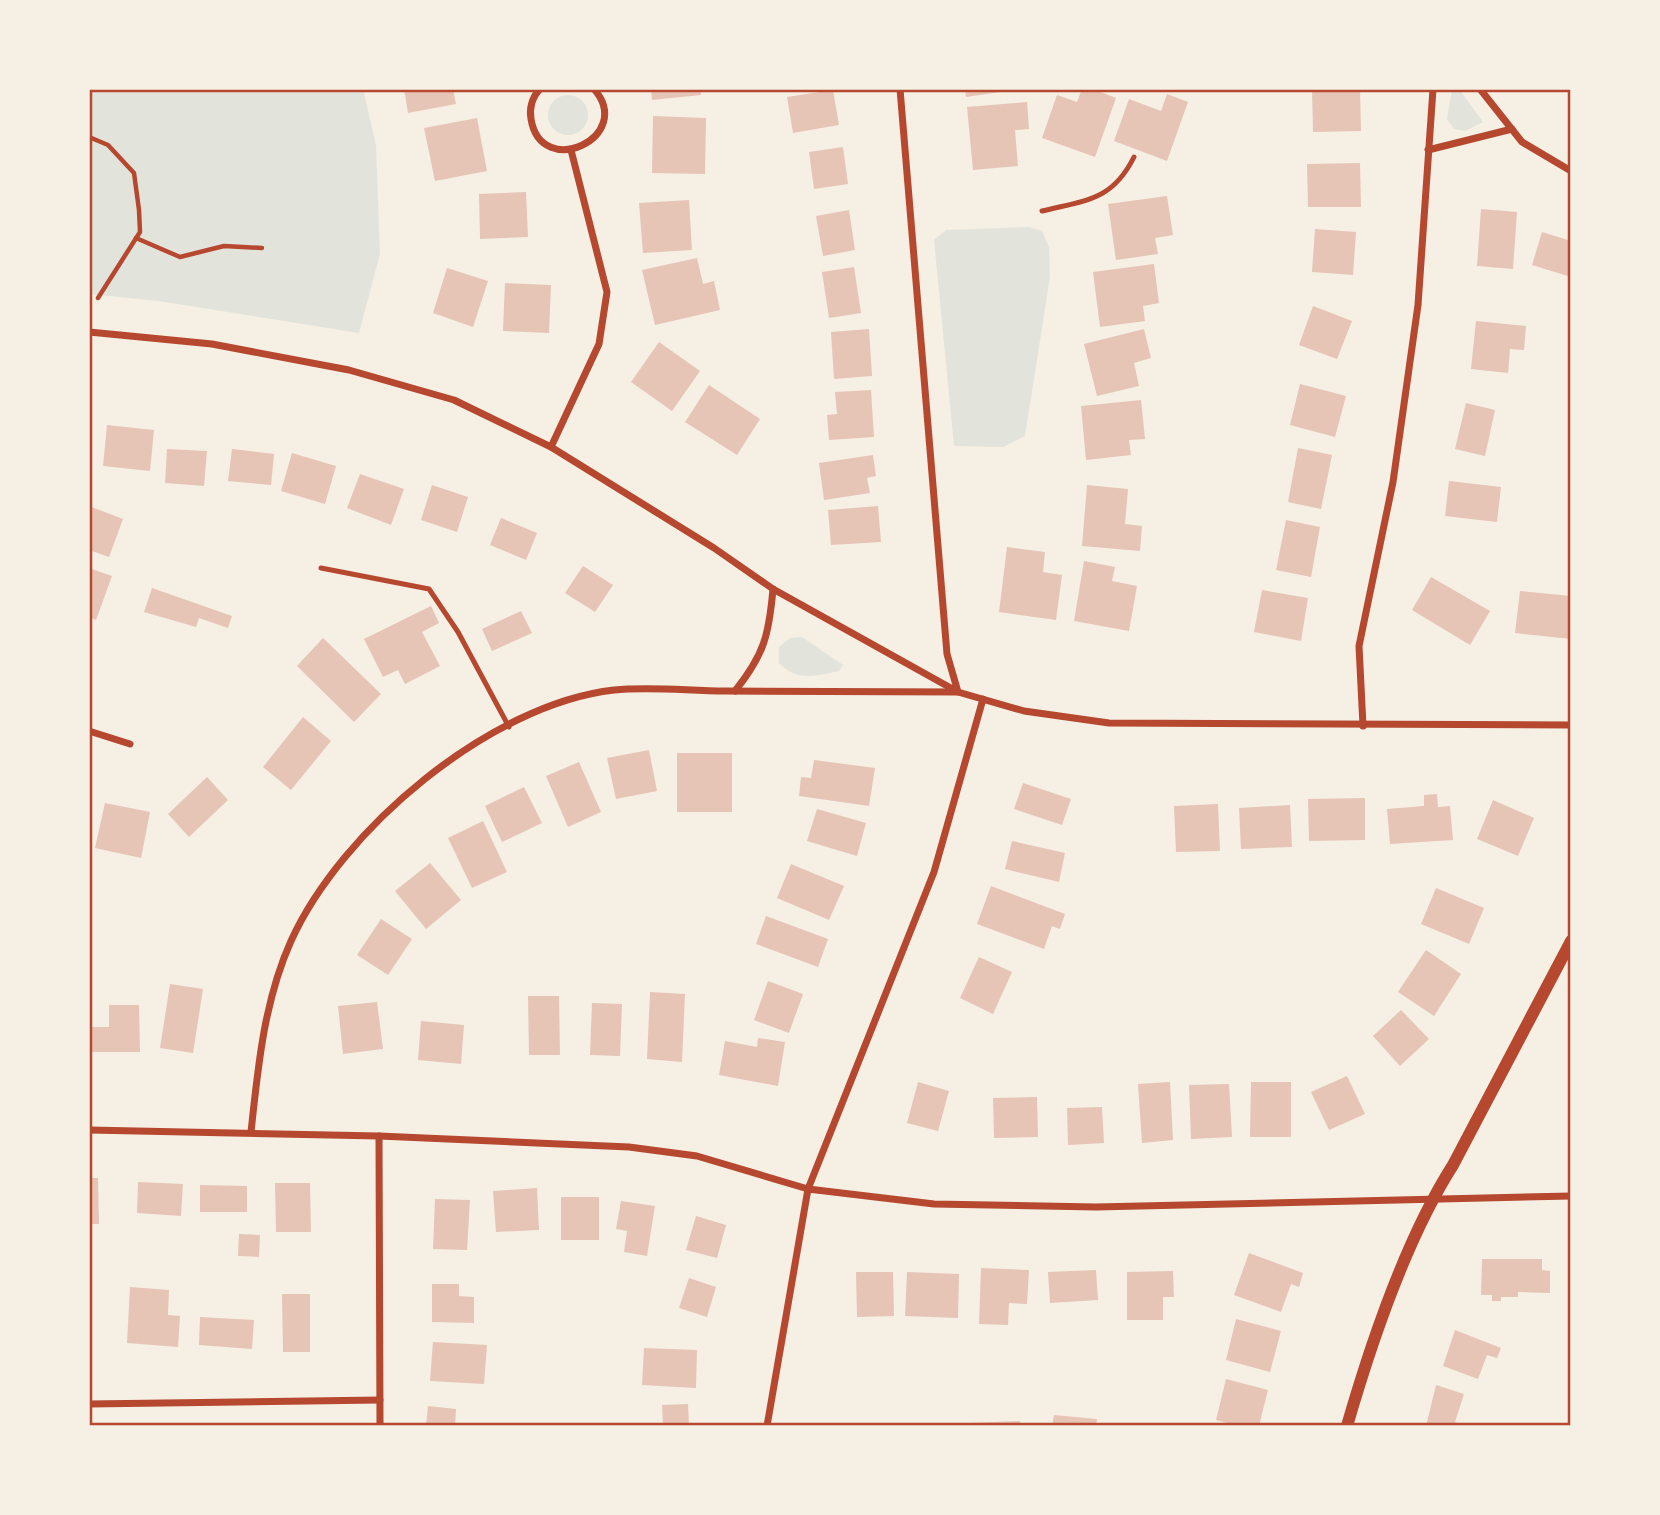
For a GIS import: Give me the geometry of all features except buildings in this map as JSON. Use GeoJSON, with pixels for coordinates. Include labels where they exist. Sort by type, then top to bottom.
{"type":"FeatureCollection","features":[{"type":"Feature","properties":{"kind":"street"},"geometry":{"type":"LineString","coordinates":[[540,89],[531,104],[533,128],[548,145],[571,150],[583,147],[600,130],[603,105],[594,89]]}},
{"type":"Feature","properties":{"kind":"street"},"geometry":{"type":"LineString","coordinates":[[900,89],[947,654],[958,692]]}},
{"type":"Feature","properties":{"kind":"street"},"geometry":{"type":"LineString","coordinates":[[1363,726],[1359,646],[1393,482],[1418,305],[1433,89]]}},
{"type":"Feature","properties":{"kind":"street"},"geometry":{"type":"LineString","coordinates":[[1480,89],[1522,142],[1571,171]]}},
{"type":"Feature","properties":{"kind":"street"},"geometry":{"type":"LineString","coordinates":[[1428,150],[1512,129]]}},
{"type":"Feature","properties":{"kind":"street"},"geometry":{"type":"LineString","coordinates":[[551,447],[599,344],[607,292],[571,150]]}},
{"type":"Feature","properties":{"kind":"street"},"geometry":{"type":"LineString","coordinates":[[89,332],[212,344],[349,370],[454,400],[551,447],[714,548],[774,589],[958,692],[1024,711],[1109,723],[1571,725]]}},
{"type":"Feature","properties":{"kind":"street"},"geometry":{"type":"LineString","coordinates":[[735,691],[761,655],[770,631],[774,589]]}},
{"type":"Feature","properties":{"kind":"street"},"geometry":{"type":"LineString","coordinates":[[251,1132],[264,1024],[290,942],[317,892],[379,817],[457,754],[542,709],[613,691],[958,692]]}},
{"type":"Feature","properties":{"kind":"street"},"geometry":{"type":"LineString","coordinates":[[767,1426],[808,1189],[934,872],[983,699]]}},
{"type":"Feature","properties":{"kind":"street"},"geometry":{"type":"LineString","coordinates":[[89,731],[130,744]]}},
{"type":"Feature","properties":{"kind":"street"},"geometry":{"type":"LineString","coordinates":[[1347,1426],[1365,1363],[1432,1199],[1453,1165],[1571,941]]}},
{"type":"Feature","properties":{"kind":"street"},"geometry":{"type":"LineString","coordinates":[[89,1130],[379,1136],[629,1147],[697,1156],[808,1189],[934,1204],[1082,1207],[1571,1196]]}},
{"type":"Feature","properties":{"kind":"street"},"geometry":{"type":"LineString","coordinates":[[379,1136],[380,1426]]}},
{"type":"Feature","properties":{"kind":"street"},"geometry":{"type":"LineString","coordinates":[[89,1404],[380,1400]]}},
{"type":"Feature","properties":{"kind":"lane"},"geometry":{"type":"LineString","coordinates":[[1042,211],[1101,196],[1123,180],[1134,157]]}},
{"type":"Feature","properties":{"kind":"lane"},"geometry":{"type":"LineString","coordinates":[[321,568],[429,589],[458,632],[509,727]]}},
{"type":"Feature","properties":{"kind":"path"},"geometry":{"type":"LineString","coordinates":[[89,136],[108,145],[134,173],[140,232],[99,298]]}},
{"type":"Feature","properties":{"kind":"path"},"geometry":{"type":"LineString","coordinates":[[136,238],[180,257],[224,246],[262,248]]}},
{"type":"Feature","properties":{"kind":"shaded area"},"geometry":{"type":"Polygon","coordinates":[[[89,89],[363,89],[376,145],[380,254],[359,333],[159,301],[89,294],[89,89]]]}},
{"type":"Feature","properties":{"kind":"shaded area"},"geometry":{"type":"Polygon","coordinates":[[[1452,89],[1459,89],[1483,122],[1465,131],[1454,129],[1447,119],[1452,89]]]}},
{"type":"Feature","properties":{"kind":"shaded area"},"geometry":{"type":"Polygon","coordinates":[[[568,95],[576,96],[582,101],[587,107],[587,123],[582,129],[576,134],[568,135],[560,134],[554,129],[549,123],[548,115],[549,107],[554,101],[560,96],[568,95]]]}},
{"type":"Feature","properties":{"kind":"shaded area"},"geometry":{"type":"Polygon","coordinates":[[[1029,227],[1042,231],[1049,247],[1050,277],[1025,436],[1003,447],[954,446],[934,240],[946,230],[1029,227]]]}},
{"type":"Feature","properties":{"kind":"shaded area"},"geometry":{"type":"Polygon","coordinates":[[[802,637],[843,665],[839,671],[807,676],[793,673],[779,663],[779,647],[790,638],[802,637]]]}}]}
